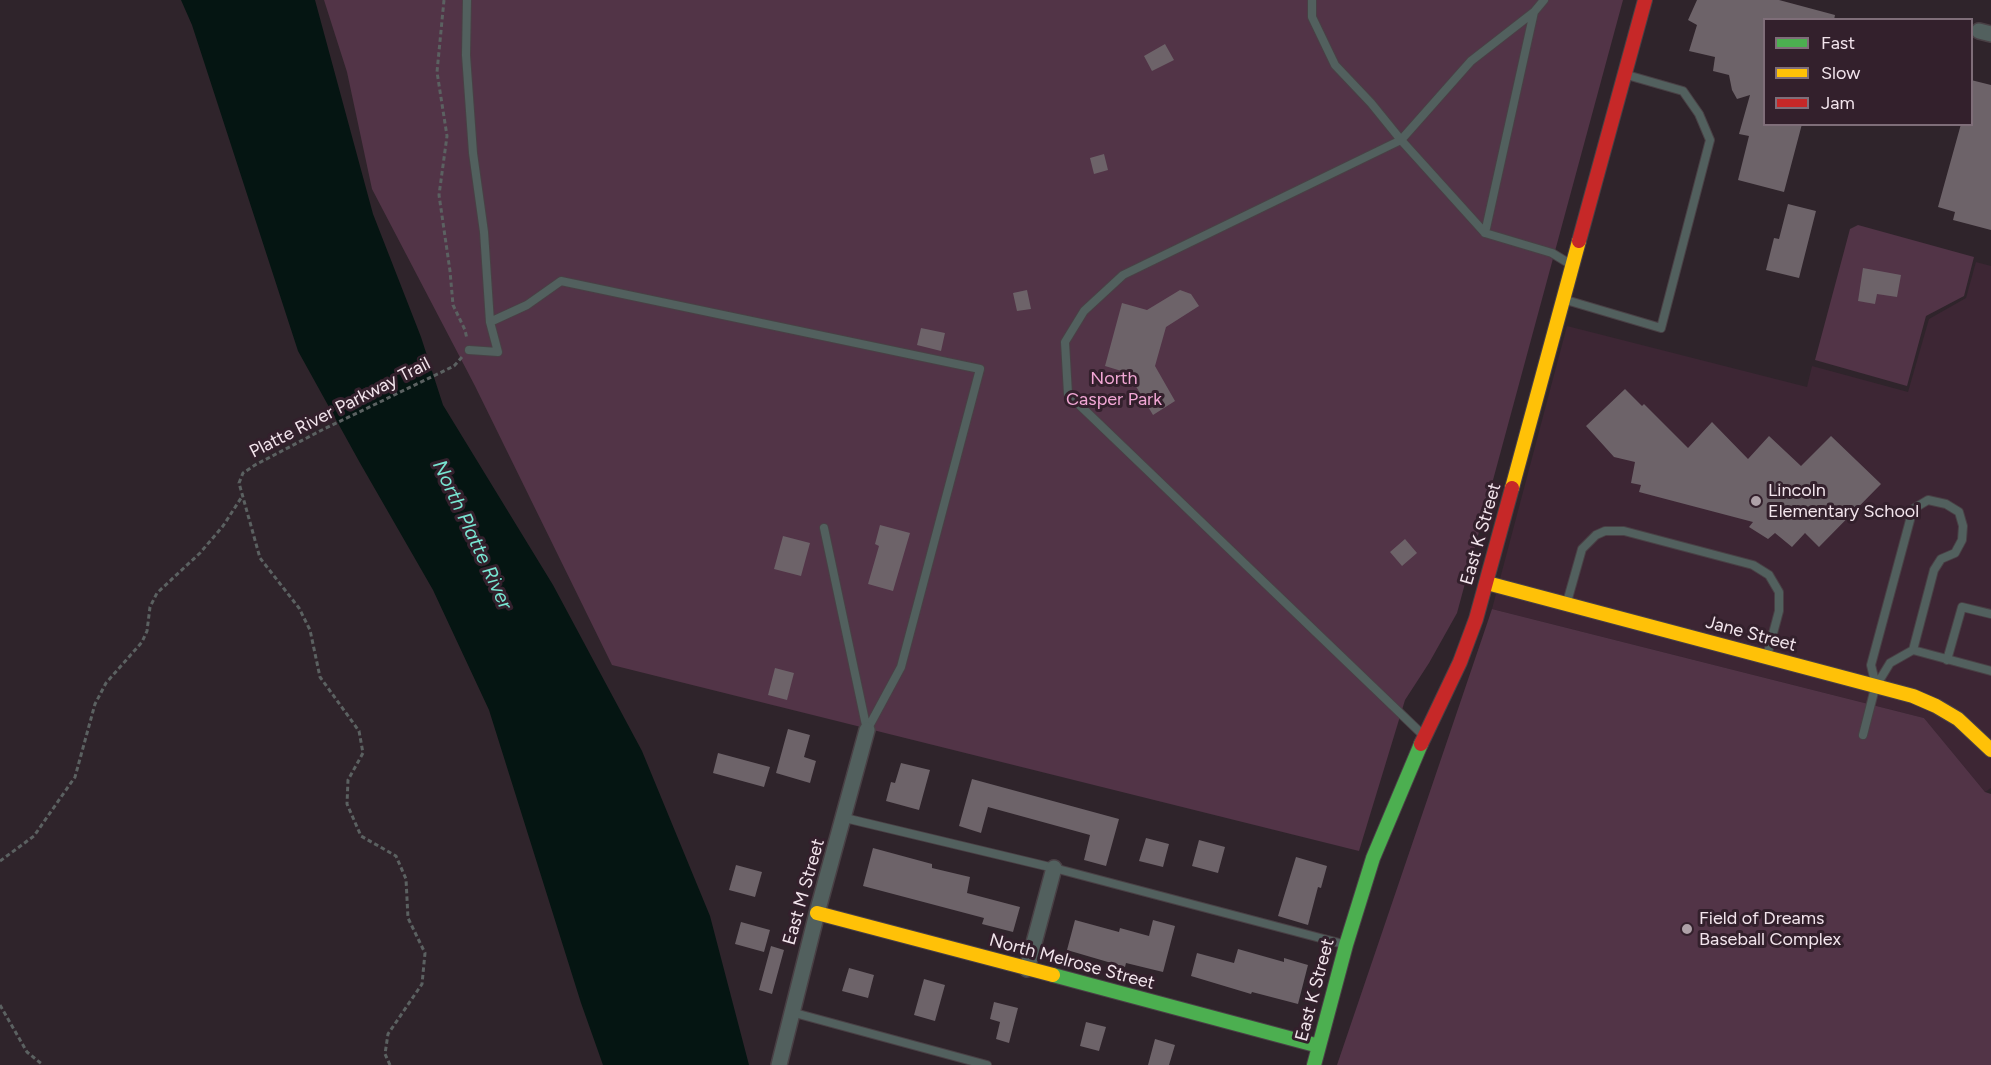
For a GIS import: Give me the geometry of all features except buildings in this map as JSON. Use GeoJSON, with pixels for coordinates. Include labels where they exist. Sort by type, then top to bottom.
{"type":"FeatureCollection","features":[{"type":"Feature","properties":{"kind":"street","name":"East K Street"},"geometry":{"type":"LineString","coordinates":[[1314,1065],[1346,945],[1373,858],[1424,736],[1460,662],[1487,583],[1645,0]]}},
{"type":"Feature","properties":{"kind":"street","name":"Jane Street"},"geometry":{"type":"LineString","coordinates":[[1487,583],[1913,696],[1936,706],[1958,720],[1991,750]]}},
{"type":"Feature","properties":{"kind":"street","name":"East M Street"},"geometry":{"type":"LineString","coordinates":[[779,1065],[817,913],[845,818],[867,730]]}},
{"type":"Feature","properties":{"kind":"street"},"geometry":{"type":"LineString","coordinates":[[1027,969],[1054,868]]}},
{"type":"Feature","properties":{"kind":"street","name":"North Melrose Street"},"geometry":{"type":"LineString","coordinates":[[817,913],[1319,1046]]}},
{"type":"Feature","properties":{"kind":"lane"},"geometry":{"type":"LineString","coordinates":[[467,0],[466,55],[473,153],[484,232],[490,322],[498,352],[469,350]]}},
{"type":"Feature","properties":{"kind":"lane"},"geometry":{"type":"LineString","coordinates":[[1312,0],[1312,17],[1335,64],[1485,233],[1552,253],[1574,266]]}},
{"type":"Feature","properties":{"kind":"lane"},"geometry":{"type":"LineString","coordinates":[[1424,736],[1068,394],[1065,342],[1084,311],[1123,274],[1401,140],[1471,61],[1534,12],[1544,0]]}},
{"type":"Feature","properties":{"kind":"lane"},"geometry":{"type":"LineString","coordinates":[[1485,233],[1534,12]]}},
{"type":"Feature","properties":{"kind":"lane"},"geometry":{"type":"LineString","coordinates":[[1565,300],[1661,328],[1710,140],[1699,114],[1683,91],[1625,75]]}},
{"type":"Feature","properties":{"kind":"lane"},"geometry":{"type":"LineString","coordinates":[[490,322],[527,305],[561,281],[980,369],[900,667],[867,730]]}},
{"type":"Feature","properties":{"kind":"lane"},"geometry":{"type":"LineString","coordinates":[[1863,735],[1876,686],[1890,663],[1912,650],[1934,570],[1941,559],[1955,553],[1962,540],[1963,526],[1959,512],[1946,504],[1928,500],[1913,509],[1871,665],[1876,686]]}},
{"type":"Feature","properties":{"kind":"lane"},"geometry":{"type":"LineString","coordinates":[[824,528],[867,730]]}},
{"type":"Feature","properties":{"kind":"lane"},"geometry":{"type":"LineString","coordinates":[[1566,604],[1582,549],[1596,535],[1605,531],[1624,531],[1762,569],[1775,583],[1779,592],[1779,611],[1767,657]]}},
{"type":"Feature","properties":{"kind":"lane"},"geometry":{"type":"LineString","coordinates":[[1947,660],[1962,607],[1991,614]]}},
{"type":"Feature","properties":{"kind":"lane"},"geometry":{"type":"LineString","coordinates":[[1912,650],[1991,671]]}},
{"type":"Feature","properties":{"kind":"lane"},"geometry":{"type":"LineString","coordinates":[[845,818],[1054,868],[1346,945]]}},
{"type":"Feature","properties":{"kind":"lane"},"geometry":{"type":"LineString","coordinates":[[791,1012],[987,1065]]}},
{"type":"Feature","properties":{"kind":"path"},"geometry":{"type":"LineString","coordinates":[[444,0],[437,72],[447,136],[439,195],[453,305],[465,330],[469,350]]}},
{"type":"Feature","properties":{"kind":"path","name":"Platte River Parkway Trail"},"geometry":{"type":"LineString","coordinates":[[390,1065],[385,1054],[388,1034],[422,984],[425,953],[408,918],[406,879],[396,856],[362,836],[347,804],[348,780],[363,753],[359,731],[320,677],[310,630],[299,608],[260,558],[239,483],[243,473],[322,430],[454,366],[469,350]]}},
{"type":"Feature","properties":{"kind":"path"},"geometry":{"type":"LineString","coordinates":[[0,861],[34,836],[75,777],[95,704],[106,683],[142,642],[147,631],[150,607],[157,593],[200,553],[223,526],[243,495]]}},
{"type":"Feature","properties":{"kind":"path"},"geometry":{"type":"LineString","coordinates":[[0,1005],[27,1052],[43,1065]]}},
{"type":"Feature","properties":{"kind":"shaded area","name":"Lincoln Elementary School"},"geometry":{"type":"Polygon","coordinates":[[[1976,262],[1991,266],[1991,788],[1985,792],[1924,718],[1492,609],[1567,326],[1807,387],[1812,366],[1908,392],[1929,319],[1966,298],[1976,262]]]}},
{"type":"Feature","properties":{"kind":"green space","name":"North Casper Park"},"geometry":{"type":"Polygon","coordinates":[[[324,0],[1623,0],[1457,613],[1405,700],[1359,851],[612,665],[475,386],[372,189],[347,72],[324,0]]]}},
{"type":"Feature","properties":{"kind":"green space"},"geometry":{"type":"Polygon","coordinates":[[[1858,225],[1974,257],[1964,296],[1926,316],[1907,386],[1815,360],[1850,229],[1858,225]]]}},
{"type":"Feature","properties":{"kind":"green space","name":"Field of Dreams Baseball Complex"},"geometry":{"type":"Polygon","coordinates":[[[1492,609],[1924,718],[1985,792],[1991,794],[1991,1065],[1337,1065],[1492,609]]]}},
{"type":"Feature","properties":{"kind":"water","name":"North Platte River"},"geometry":{"type":"Polygon","coordinates":[[[181,0],[315,0],[373,214],[421,337],[443,405],[553,585],[642,751],[710,916],[749,1065],[603,1065],[581,1003],[489,710],[433,590],[298,351],[192,25],[181,0]]]}},
{"type":"Feature","properties":{"kind":"traffic: fast"},"geometry":{"type":"LineString","coordinates":[[1314,1065],[1346,945],[1373,858],[1421,744]]}},
{"type":"Feature","properties":{"kind":"traffic: fast"},"geometry":{"type":"LineString","coordinates":[[1053,975],[1319,1046]]}},
{"type":"Feature","properties":{"kind":"traffic: slow"},"geometry":{"type":"LineString","coordinates":[[1512,488],[1579,241]]}},
{"type":"Feature","properties":{"kind":"traffic: slow"},"geometry":{"type":"LineString","coordinates":[[1487,583],[1913,696],[1958,719],[1991,750]]}},
{"type":"Feature","properties":{"kind":"traffic: slow"},"geometry":{"type":"LineString","coordinates":[[817,913],[1053,975]]}},
{"type":"Feature","properties":{"kind":"traffic: jam"},"geometry":{"type":"LineString","coordinates":[[1579,241],[1645,0]]}},
{"type":"Feature","properties":{"kind":"traffic: jam"},"geometry":{"type":"LineString","coordinates":[[1421,744],[1460,662],[1476,619],[1512,488]]}},
{"type":"Feature","properties":{"kind":"place","name":"Lincoln Elementary School"},"geometry":{"type":"Point","coordinates":[1756,501]}},
{"type":"Feature","properties":{"kind":"place","name":"Field of Dreams Baseball Complex"},"geometry":{"type":"Point","coordinates":[1687,929]}}]}
